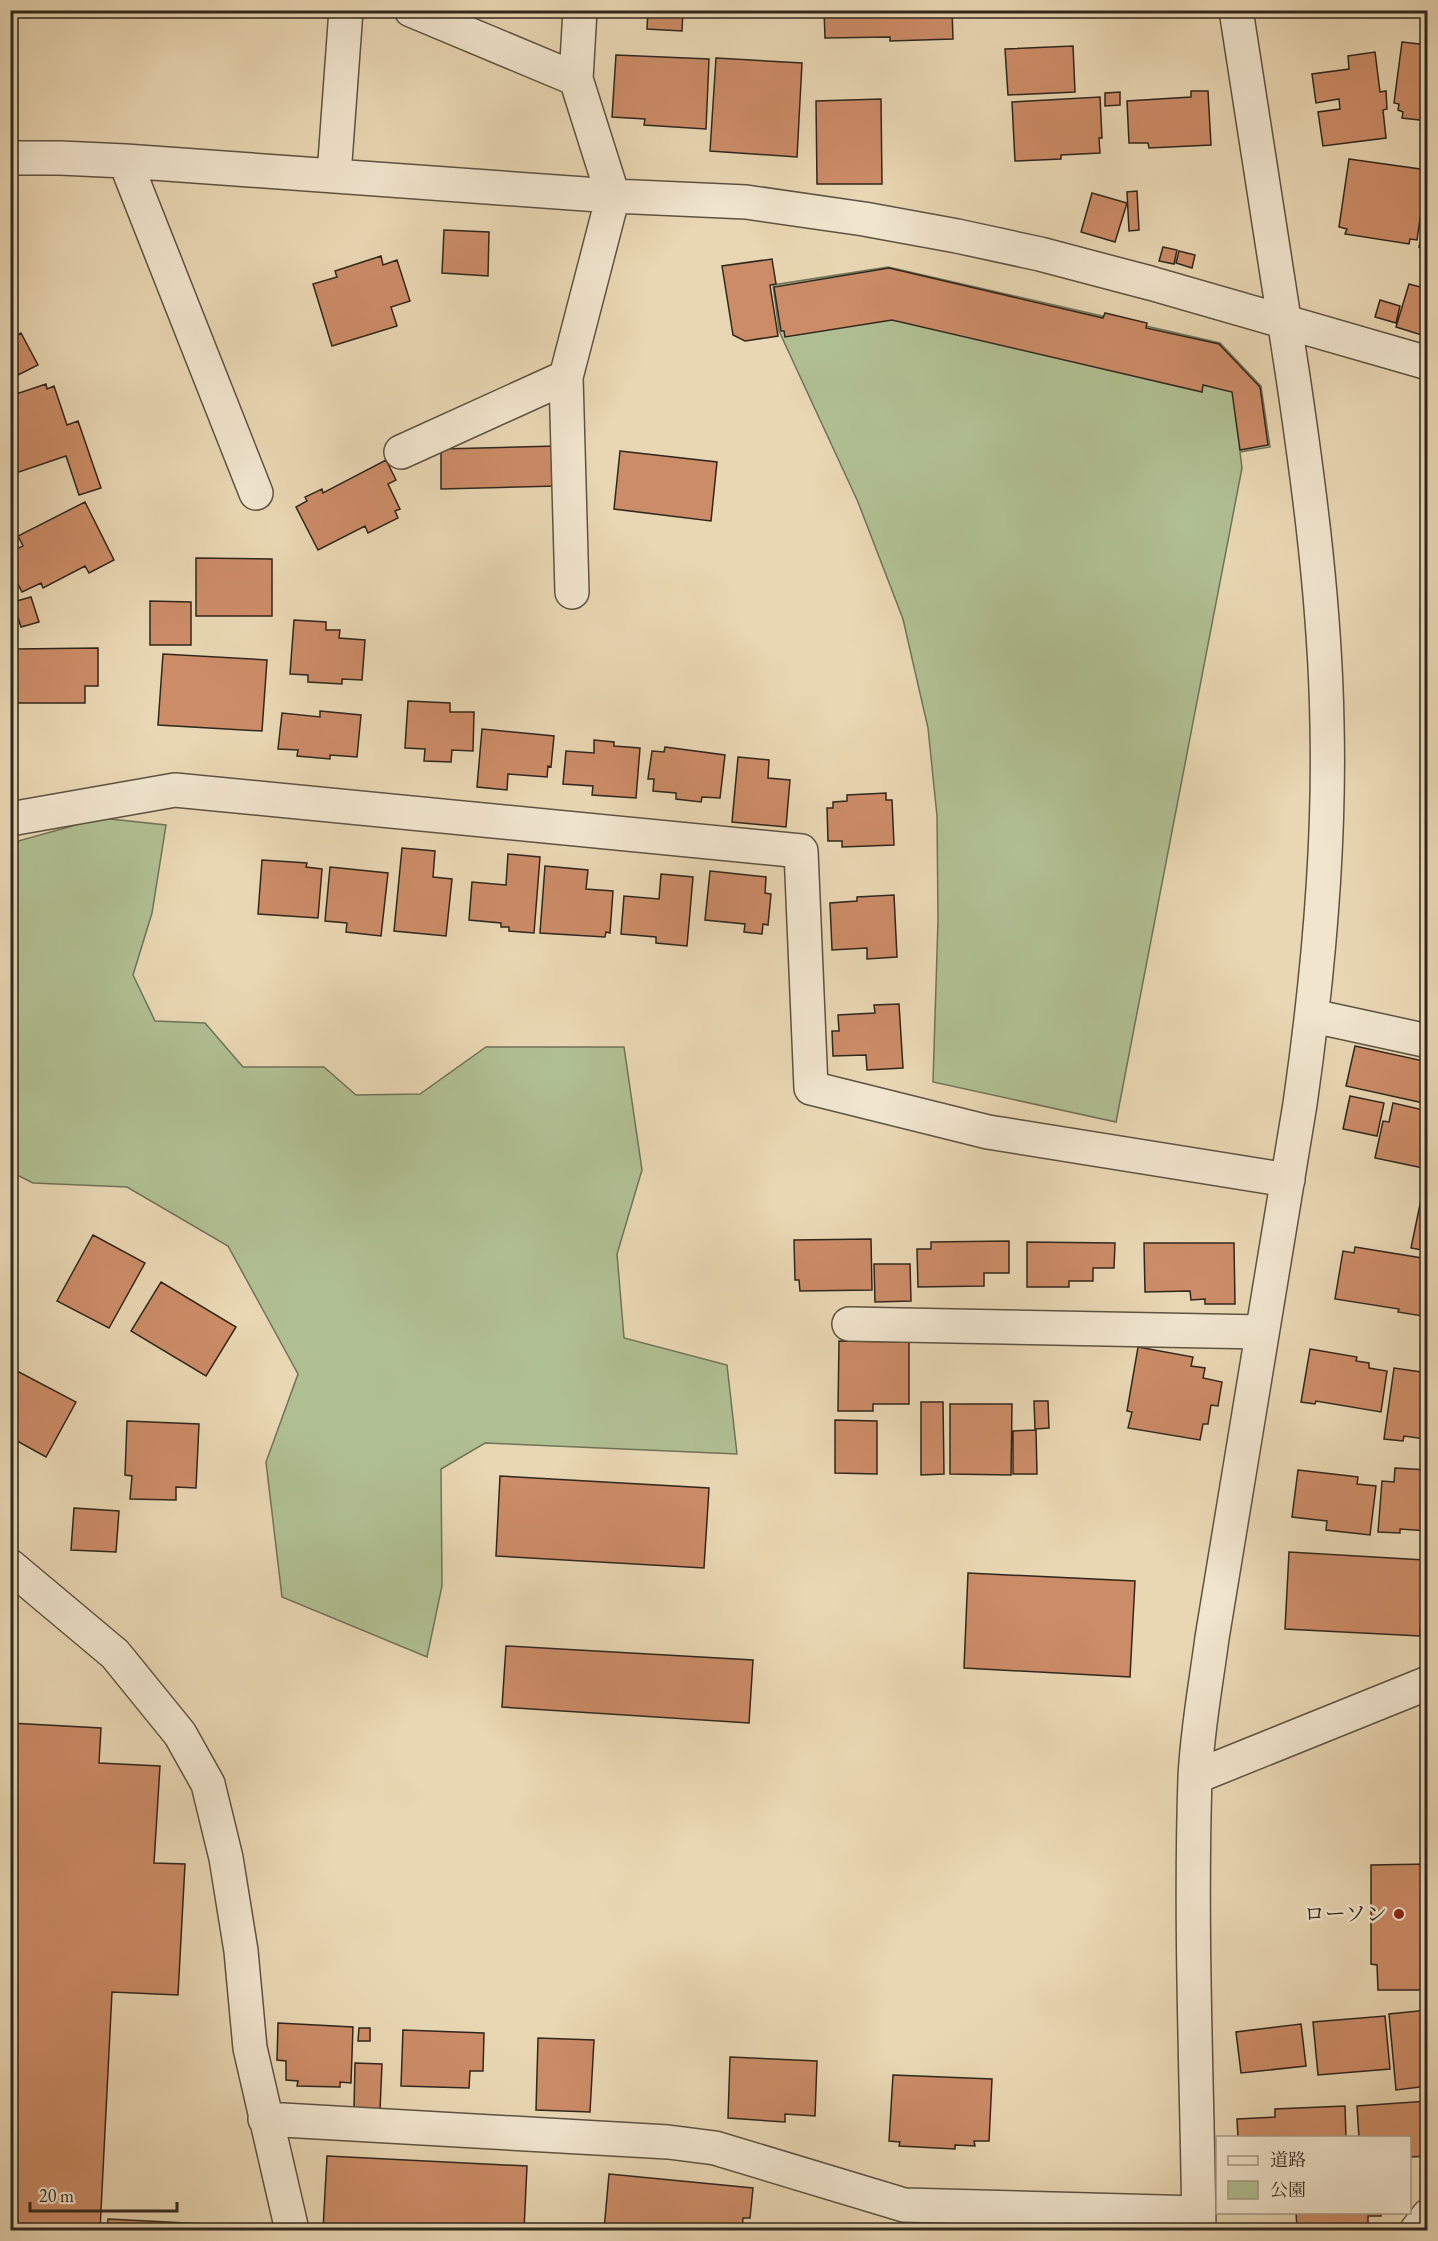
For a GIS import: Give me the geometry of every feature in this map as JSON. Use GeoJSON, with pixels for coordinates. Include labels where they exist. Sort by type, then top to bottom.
{"type":"FeatureCollection","features":[{"type":"Feature","properties":{"kind":"street"},"geometry":{"type":"LineString","coordinates":[[334,175],[346,10]]}},
{"type":"Feature","properties":{"kind":"street"},"geometry":{"type":"LineString","coordinates":[[411,10],[576,79]]}},
{"type":"Feature","properties":{"kind":"street"},"geometry":{"type":"LineString","coordinates":[[572,592],[566,377],[612,196],[576,79],[580,10]]}},
{"type":"Feature","properties":{"kind":"street"},"geometry":{"type":"LineString","coordinates":[[265,2119],[668,2142],[715,2148],[904,2205],[1199,2222],[1196,2064],[1196,1777],[1201,1714],[1261,1332],[1288,1180],[1312,1016],[1327,802],[1328,723],[1323,620],[1309,485],[1236,10]]}},
{"type":"Feature","properties":{"kind":"street"},"geometry":{"type":"LineString","coordinates":[[10,158],[125,161],[612,196],[746,202],[864,219],[1040,254],[1428,363]]}},
{"type":"Feature","properties":{"kind":"street"},"geometry":{"type":"LineString","coordinates":[[125,161],[256,493]]}},
{"type":"Feature","properties":{"kind":"street"},"geometry":{"type":"LineString","coordinates":[[401,452],[566,377]]}},
{"type":"Feature","properties":{"kind":"street"},"geometry":{"type":"LineString","coordinates":[[10,819],[175,790],[801,851],[811,1088],[987,1132],[1288,1180]]}},
{"type":"Feature","properties":{"kind":"street"},"geometry":{"type":"LineString","coordinates":[[1312,1016],[1428,1041]]}},
{"type":"Feature","properties":{"kind":"street"},"geometry":{"type":"LineString","coordinates":[[849,1324],[1261,1332]]}},
{"type":"Feature","properties":{"kind":"street"},"geometry":{"type":"LineString","coordinates":[[11,1566],[115,1654],[180,1734],[208,1784],[226,1858],[240,1940],[249,2048],[292,2230]]}},
{"type":"Feature","properties":{"kind":"street"},"geometry":{"type":"LineString","coordinates":[[1196,1777],[1428,1683]]}},
{"type":"Feature","properties":{"kind":"street"},"geometry":{"type":"LineString","coordinates":[[1418,2230],[1428,2216]]}},
{"type":"Feature","properties":{"kind":"green space"},"geometry":{"type":"Polygon","coordinates":[[[888,267],[1220,343],[1261,386],[1270,447],[1240,452],[1242,468],[1116,1122],[933,1082],[938,920],[937,816],[928,728],[903,619],[858,502],[779,331],[773,285],[888,267]]]}},
{"type":"Feature","properties":{"kind":"green space"},"geometry":{"type":"Polygon","coordinates":[[[101,818],[166,825],[152,913],[133,975],[155,1021],[205,1023],[243,1067],[324,1067],[356,1095],[420,1094],[486,1047],[624,1047],[642,1170],[617,1254],[624,1338],[727,1365],[737,1454],[485,1443],[441,1469],[442,1586],[427,1657],[282,1597],[266,1462],[298,1374],[228,1246],[127,1187],[33,1183],[11,1172],[11,843],[101,818]]]}},
{"type":"Feature","properties":{"kind":"building"},"geometry":{"type":"Polygon","coordinates":[[[648,10],[683,10],[682,31],[647,29],[648,10]]]}},
{"type":"Feature","properties":{"kind":"building"},"geometry":{"type":"Polygon","coordinates":[[[824,10],[952,10],[953,39],[890,41],[890,37],[825,38],[824,10]]]}},
{"type":"Feature","properties":{"kind":"building"},"geometry":{"type":"Polygon","coordinates":[[[1402,42],[1428,45],[1428,121],[1402,118],[1403,112],[1398,110],[1399,104],[1394,103],[1402,42]]]}},
{"type":"Feature","properties":{"kind":"building"},"geometry":{"type":"Polygon","coordinates":[[[1073,46],[1075,92],[1008,95],[1005,49],[1073,46]]]}},
{"type":"Feature","properties":{"kind":"building"},"geometry":{"type":"Polygon","coordinates":[[[1375,52],[1380,92],[1386,91],[1387,109],[1383,110],[1386,138],[1323,146],[1318,112],[1340,109],[1339,99],[1316,103],[1312,74],[1349,69],[1348,56],[1375,52]]]}},
{"type":"Feature","properties":{"kind":"building"},"geometry":{"type":"Polygon","coordinates":[[[616,55],[709,59],[706,129],[644,125],[645,119],[612,117],[616,55]]]}},
{"type":"Feature","properties":{"kind":"building"},"geometry":{"type":"Polygon","coordinates":[[[716,58],[802,63],[797,157],[710,151],[716,58]]]}},
{"type":"Feature","properties":{"kind":"building"},"geometry":{"type":"Polygon","coordinates":[[[1191,91],[1208,91],[1211,145],[1149,148],[1148,143],[1129,143],[1127,101],[1191,97],[1191,91]]]}},
{"type":"Feature","properties":{"kind":"building"},"geometry":{"type":"Polygon","coordinates":[[[1120,92],[1120,105],[1105,106],[1105,93],[1120,92]]]}},
{"type":"Feature","properties":{"kind":"building"},"geometry":{"type":"Polygon","coordinates":[[[1100,97],[1102,138],[1099,138],[1100,153],[1061,155],[1061,159],[1015,161],[1012,102],[1100,97]]]}},
{"type":"Feature","properties":{"kind":"building"},"geometry":{"type":"Polygon","coordinates":[[[881,99],[882,184],[817,184],[816,101],[881,99]]]}},
{"type":"Feature","properties":{"kind":"building"},"geometry":{"type":"Polygon","coordinates":[[[1349,159],[1427,170],[1417,240],[1410,239],[1409,244],[1345,234],[1347,229],[1339,227],[1349,159]]]}},
{"type":"Feature","properties":{"kind":"building"},"geometry":{"type":"Polygon","coordinates":[[[1137,191],[1139,230],[1129,231],[1127,192],[1137,191]]]}},
{"type":"Feature","properties":{"kind":"building"},"geometry":{"type":"Polygon","coordinates":[[[1092,193],[1127,203],[1115,242],[1081,232],[1092,193]]]}},
{"type":"Feature","properties":{"kind":"building"},"geometry":{"type":"Polygon","coordinates":[[[1428,203],[1428,248],[1419,247],[1428,203]]]}},
{"type":"Feature","properties":{"kind":"building"},"geometry":{"type":"Polygon","coordinates":[[[444,230],[489,232],[488,276],[442,273],[444,230]]]}},
{"type":"Feature","properties":{"kind":"building"},"geometry":{"type":"Polygon","coordinates":[[[1163,247],[1177,250],[1174,264],[1159,261],[1163,247]]]}},
{"type":"Feature","properties":{"kind":"building"},"geometry":{"type":"Polygon","coordinates":[[[1179,251],[1195,255],[1192,268],[1176,263],[1179,251]]]}},
{"type":"Feature","properties":{"kind":"building"},"geometry":{"type":"Polygon","coordinates":[[[381,256],[383,265],[397,260],[410,301],[391,307],[397,326],[332,346],[313,284],[337,277],[335,271],[381,256]]]}},
{"type":"Feature","properties":{"kind":"building"},"geometry":{"type":"Polygon","coordinates":[[[772,259],[776,284],[770,285],[778,336],[745,341],[733,335],[722,266],[772,259]]]}},
{"type":"Feature","properties":{"kind":"building"},"geometry":{"type":"Polygon","coordinates":[[[889,268],[1103,318],[1105,313],[1147,323],[1146,328],[1219,344],[1260,387],[1268,445],[1240,450],[1232,392],[1203,385],[1202,392],[892,320],[785,337],[784,331],[781,331],[774,287],[889,268]]]}},
{"type":"Feature","properties":{"kind":"building"},"geometry":{"type":"Polygon","coordinates":[[[1409,284],[1428,289],[1428,337],[1396,327],[1409,284]]]}},
{"type":"Feature","properties":{"kind":"building"},"geometry":{"type":"Polygon","coordinates":[[[1380,300],[1400,306],[1396,323],[1375,317],[1380,300]]]}},
{"type":"Feature","properties":{"kind":"building"},"geometry":{"type":"Polygon","coordinates":[[[21,333],[38,365],[10,379],[10,339],[21,333]]]}},
{"type":"Feature","properties":{"kind":"building"},"geometry":{"type":"Polygon","coordinates":[[[46,384],[47,389],[54,386],[67,425],[78,421],[101,488],[79,495],[66,456],[10,475],[10,396],[46,384]]]}},
{"type":"Feature","properties":{"kind":"building"},"geometry":{"type":"Polygon","coordinates":[[[557,446],[558,486],[441,489],[441,449],[557,446]]]}},
{"type":"Feature","properties":{"kind":"building"},"geometry":{"type":"Polygon","coordinates":[[[620,451],[717,462],[711,521],[614,509],[620,451]]]}},
{"type":"Feature","properties":{"kind":"building"},"geometry":{"type":"Polygon","coordinates":[[[386,460],[396,480],[388,484],[400,509],[395,511],[398,518],[368,533],[365,526],[318,550],[296,507],[307,501],[305,497],[322,489],[323,493],[386,460]]]}},
{"type":"Feature","properties":{"kind":"building"},"geometry":{"type":"Polygon","coordinates":[[[85,502],[114,560],[89,573],[85,566],[43,588],[41,583],[22,592],[10,569],[10,552],[23,546],[18,536],[85,502]]]}},
{"type":"Feature","properties":{"kind":"building"},"geometry":{"type":"Polygon","coordinates":[[[196,558],[272,559],[272,616],[196,616],[196,558]]]}},
{"type":"Feature","properties":{"kind":"building"},"geometry":{"type":"Polygon","coordinates":[[[31,597],[39,622],[21,627],[13,602],[31,597]]]}},
{"type":"Feature","properties":{"kind":"building"},"geometry":{"type":"Polygon","coordinates":[[[150,601],[191,602],[191,645],[150,645],[150,601]]]}},
{"type":"Feature","properties":{"kind":"building"},"geometry":{"type":"Polygon","coordinates":[[[294,620],[326,622],[326,630],[340,630],[339,638],[365,640],[362,680],[342,679],[342,684],[308,682],[308,675],[290,674],[294,620]]]}},
{"type":"Feature","properties":{"kind":"building"},"geometry":{"type":"Polygon","coordinates":[[[98,648],[98,686],[85,686],[85,703],[15,703],[15,649],[98,648]]]}},
{"type":"Feature","properties":{"kind":"building"},"geometry":{"type":"Polygon","coordinates":[[[163,654],[267,660],[262,731],[158,725],[163,654]]]}},
{"type":"Feature","properties":{"kind":"building"},"geometry":{"type":"Polygon","coordinates":[[[408,701],[450,703],[450,712],[474,712],[473,751],[452,750],[451,762],[424,761],[425,749],[405,748],[408,701]]]}},
{"type":"Feature","properties":{"kind":"building"},"geometry":{"type":"Polygon","coordinates":[[[320,711],[361,715],[357,757],[330,755],[330,759],[297,756],[298,750],[278,749],[282,713],[320,717],[320,711]]]}},
{"type":"Feature","properties":{"kind":"building"},"geometry":{"type":"Polygon","coordinates":[[[482,729],[554,736],[551,767],[548,766],[547,777],[508,774],[507,790],[477,787],[482,729]]]}},
{"type":"Feature","properties":{"kind":"building"},"geometry":{"type":"Polygon","coordinates":[[[594,740],[614,742],[614,746],[640,748],[636,798],[592,795],[593,786],[563,784],[566,751],[594,753],[594,740]]]}},
{"type":"Feature","properties":{"kind":"building"},"geometry":{"type":"Polygon","coordinates":[[[665,747],[725,755],[720,798],[702,797],[701,802],[676,799],[676,793],[653,791],[654,779],[648,779],[652,751],[664,752],[665,747]]]}},
{"type":"Feature","properties":{"kind":"building"},"geometry":{"type":"Polygon","coordinates":[[[738,757],[769,760],[768,778],[790,780],[786,827],[732,822],[738,757]]]}},
{"type":"Feature","properties":{"kind":"building"},"geometry":{"type":"Polygon","coordinates":[[[886,793],[886,800],[892,800],[894,845],[842,847],[842,841],[828,841],[827,808],[833,808],[833,802],[847,801],[847,795],[886,793]]]}},
{"type":"Feature","properties":{"kind":"building"},"geometry":{"type":"Polygon","coordinates":[[[402,848],[435,851],[433,877],[452,879],[446,936],[394,931],[402,848]]]}},
{"type":"Feature","properties":{"kind":"building"},"geometry":{"type":"Polygon","coordinates":[[[508,854],[540,857],[534,933],[509,931],[509,927],[501,927],[501,923],[469,920],[472,882],[506,885],[508,854]]]}},
{"type":"Feature","properties":{"kind":"building"},"geometry":{"type":"Polygon","coordinates":[[[262,860],[307,863],[306,867],[322,869],[318,918],[258,914],[262,860]]]}},
{"type":"Feature","properties":{"kind":"building"},"geometry":{"type":"Polygon","coordinates":[[[545,866],[588,870],[586,889],[613,891],[610,933],[606,932],[605,937],[540,933],[545,866]]]}},
{"type":"Feature","properties":{"kind":"building"},"geometry":{"type":"Polygon","coordinates":[[[330,867],[388,873],[381,936],[346,932],[347,923],[325,921],[330,867]]]}},
{"type":"Feature","properties":{"kind":"building"},"geometry":{"type":"Polygon","coordinates":[[[710,871],[766,877],[765,893],[771,894],[768,925],[763,924],[762,934],[744,932],[745,924],[705,920],[710,871]]]}},
{"type":"Feature","properties":{"kind":"building"},"geometry":{"type":"Polygon","coordinates":[[[661,874],[693,877],[687,946],[656,943],[656,937],[621,934],[624,896],[659,899],[661,874]]]}},
{"type":"Feature","properties":{"kind":"building"},"geometry":{"type":"Polygon","coordinates":[[[894,895],[897,957],[867,959],[867,948],[832,950],[830,903],[857,901],[857,897],[894,895]]]}},
{"type":"Feature","properties":{"kind":"building"},"geometry":{"type":"Polygon","coordinates":[[[899,1004],[903,1068],[867,1070],[866,1055],[833,1056],[832,1031],[839,1031],[838,1015],[875,1013],[874,1005],[899,1004]]]}},
{"type":"Feature","properties":{"kind":"building"},"geometry":{"type":"Polygon","coordinates":[[[1355,1046],[1428,1062],[1428,1104],[1346,1086],[1355,1046]]]}},
{"type":"Feature","properties":{"kind":"building"},"geometry":{"type":"Polygon","coordinates":[[[1350,1096],[1384,1103],[1377,1136],[1343,1129],[1350,1096]]]}},
{"type":"Feature","properties":{"kind":"building"},"geometry":{"type":"Polygon","coordinates":[[[1393,1103],[1428,1111],[1428,1169],[1375,1158],[1383,1121],[1389,1122],[1393,1103]]]}},
{"type":"Feature","properties":{"kind":"building"},"geometry":{"type":"Polygon","coordinates":[[[1424,1185],[1428,1186],[1428,1251],[1411,1248],[1424,1185]]]}},
{"type":"Feature","properties":{"kind":"building"},"geometry":{"type":"Polygon","coordinates":[[[93,1235],[145,1263],[109,1328],[57,1301],[93,1235]]]}},
{"type":"Feature","properties":{"kind":"building"},"geometry":{"type":"Polygon","coordinates":[[[871,1239],[872,1290],[800,1291],[799,1280],[795,1280],[794,1240],[871,1239]]]}},
{"type":"Feature","properties":{"kind":"building"},"geometry":{"type":"Polygon","coordinates":[[[1009,1241],[1009,1273],[984,1273],[984,1286],[918,1287],[917,1249],[931,1249],[931,1242],[1009,1241]]]}},
{"type":"Feature","properties":{"kind":"building"},"geometry":{"type":"Polygon","coordinates":[[[1027,1242],[1115,1243],[1114,1268],[1093,1268],[1093,1281],[1069,1281],[1069,1287],[1027,1287],[1027,1242]]]}},
{"type":"Feature","properties":{"kind":"building"},"geometry":{"type":"Polygon","coordinates":[[[1144,1243],[1234,1243],[1235,1304],[1205,1304],[1205,1299],[1191,1300],[1190,1291],[1145,1292],[1144,1243]]]}},
{"type":"Feature","properties":{"kind":"building"},"geometry":{"type":"Polygon","coordinates":[[[1355,1247],[1428,1259],[1428,1283],[1422,1316],[1398,1312],[1399,1309],[1335,1299],[1343,1251],[1354,1253],[1355,1247]]]}},
{"type":"Feature","properties":{"kind":"building"},"geometry":{"type":"Polygon","coordinates":[[[874,1264],[910,1264],[911,1301],[875,1302],[874,1264]]]}},
{"type":"Feature","properties":{"kind":"building"},"geometry":{"type":"Polygon","coordinates":[[[161,1282],[236,1327],[206,1376],[131,1331],[161,1282]]]}},
{"type":"Feature","properties":{"kind":"building"},"geometry":{"type":"Polygon","coordinates":[[[839,1341],[909,1342],[909,1404],[873,1404],[873,1411],[838,1411],[839,1341]]]}},
{"type":"Feature","properties":{"kind":"building"},"geometry":{"type":"Polygon","coordinates":[[[1138,1347],[1193,1357],[1191,1366],[1205,1368],[1203,1378],[1222,1382],[1218,1406],[1211,1405],[1208,1424],[1203,1424],[1200,1440],[1128,1428],[1132,1412],[1127,1411],[1138,1347]]]}},
{"type":"Feature","properties":{"kind":"building"},"geometry":{"type":"Polygon","coordinates":[[[1310,1349],[1357,1357],[1356,1361],[1369,1363],[1369,1368],[1387,1371],[1381,1412],[1316,1401],[1315,1404],[1301,1402],[1310,1349]]]}},
{"type":"Feature","properties":{"kind":"building"},"geometry":{"type":"Polygon","coordinates":[[[1394,1368],[1428,1373],[1428,1422],[1425,1439],[1404,1436],[1403,1441],[1384,1439],[1394,1368]]]}},
{"type":"Feature","properties":{"kind":"building"},"geometry":{"type":"Polygon","coordinates":[[[17,1371],[76,1402],[46,1457],[10,1437],[10,1383],[17,1371]]]}},
{"type":"Feature","properties":{"kind":"building"},"geometry":{"type":"Polygon","coordinates":[[[1034,1401],[1048,1401],[1049,1428],[1035,1429],[1034,1401]]]}},
{"type":"Feature","properties":{"kind":"building"},"geometry":{"type":"Polygon","coordinates":[[[921,1402],[943,1402],[944,1474],[921,1475],[921,1402]]]}},
{"type":"Feature","properties":{"kind":"building"},"geometry":{"type":"Polygon","coordinates":[[[950,1404],[1012,1404],[1011,1475],[950,1474],[950,1404]]]}},
{"type":"Feature","properties":{"kind":"building"},"geometry":{"type":"Polygon","coordinates":[[[835,1420],[877,1421],[877,1474],[835,1473],[835,1420]]]}},
{"type":"Feature","properties":{"kind":"building"},"geometry":{"type":"Polygon","coordinates":[[[127,1421],[199,1424],[196,1488],[176,1487],[176,1500],[130,1499],[132,1476],[125,1475],[127,1421]]]}},
{"type":"Feature","properties":{"kind":"building"},"geometry":{"type":"Polygon","coordinates":[[[1036,1430],[1037,1474],[1013,1474],[1013,1431],[1036,1430]]]}},
{"type":"Feature","properties":{"kind":"building"},"geometry":{"type":"Polygon","coordinates":[[[1395,1468],[1428,1470],[1428,1531],[1400,1529],[1400,1533],[1378,1532],[1382,1481],[1394,1482],[1395,1468]]]}},
{"type":"Feature","properties":{"kind":"building"},"geometry":{"type":"Polygon","coordinates":[[[1298,1470],[1358,1477],[1357,1484],[1376,1486],[1370,1535],[1326,1530],[1327,1521],[1292,1517],[1298,1470]]]}},
{"type":"Feature","properties":{"kind":"building"},"geometry":{"type":"Polygon","coordinates":[[[500,1476],[709,1488],[704,1568],[496,1556],[500,1476]]]}},
{"type":"Feature","properties":{"kind":"building"},"geometry":{"type":"Polygon","coordinates":[[[74,1508],[119,1511],[116,1552],[71,1550],[74,1508]]]}},
{"type":"Feature","properties":{"kind":"building"},"geometry":{"type":"Polygon","coordinates":[[[1289,1552],[1424,1560],[1420,1636],[1285,1629],[1289,1552]]]}},
{"type":"Feature","properties":{"kind":"building"},"geometry":{"type":"Polygon","coordinates":[[[968,1573],[1135,1581],[1130,1677],[964,1668],[968,1573]]]}},
{"type":"Feature","properties":{"kind":"building"},"geometry":{"type":"Polygon","coordinates":[[[506,1646],[753,1660],[749,1723],[502,1707],[506,1646]]]}},
{"type":"Feature","properties":{"kind":"building"},"geometry":{"type":"Polygon","coordinates":[[[10,1723],[101,1728],[99,1763],[160,1766],[154,1863],[185,1864],[178,1995],[112,1992],[100,2230],[10,2230],[10,1723]]]}},
{"type":"Feature","properties":{"kind":"building","name":"ローソン"},"geometry":{"type":"Polygon","coordinates":[[[1428,1864],[1428,1990],[1378,1990],[1377,1965],[1371,1964],[1371,1865],[1428,1864]]]}},
{"type":"Feature","properties":{"kind":"building"},"geometry":{"type":"Polygon","coordinates":[[[1428,2010],[1428,2086],[1396,2090],[1389,2014],[1428,2010]]]}},
{"type":"Feature","properties":{"kind":"building"},"geometry":{"type":"Polygon","coordinates":[[[1385,2016],[1390,2069],[1318,2075],[1313,2022],[1385,2016]]]}},
{"type":"Feature","properties":{"kind":"building"},"geometry":{"type":"Polygon","coordinates":[[[278,2023],[353,2027],[351,2083],[340,2082],[340,2087],[297,2086],[298,2081],[286,2080],[286,2061],[277,2060],[278,2023]]]}},
{"type":"Feature","properties":{"kind":"building"},"geometry":{"type":"Polygon","coordinates":[[[1301,2024],[1306,2066],[1241,2073],[1236,2032],[1301,2024]]]}},
{"type":"Feature","properties":{"kind":"building"},"geometry":{"type":"Polygon","coordinates":[[[359,2028],[370,2028],[370,2041],[358,2041],[359,2028]]]}},
{"type":"Feature","properties":{"kind":"building"},"geometry":{"type":"Polygon","coordinates":[[[403,2030],[484,2033],[483,2071],[470,2071],[469,2088],[401,2086],[403,2030]]]}},
{"type":"Feature","properties":{"kind":"building"},"geometry":{"type":"Polygon","coordinates":[[[538,2038],[594,2040],[590,2112],[536,2110],[538,2038]]]}},
{"type":"Feature","properties":{"kind":"building"},"geometry":{"type":"Polygon","coordinates":[[[730,2057],[817,2061],[815,2116],[785,2114],[785,2122],[728,2118],[730,2057]]]}},
{"type":"Feature","properties":{"kind":"building"},"geometry":{"type":"Polygon","coordinates":[[[355,2063],[382,2064],[380,2110],[354,2109],[355,2063]]]}},
{"type":"Feature","properties":{"kind":"building"},"geometry":{"type":"Polygon","coordinates":[[[893,2075],[992,2079],[989,2141],[974,2141],[975,2146],[955,2145],[955,2149],[899,2146],[900,2142],[889,2141],[893,2075]]]}},
{"type":"Feature","properties":{"kind":"building"},"geometry":{"type":"Polygon","coordinates":[[[1428,2101],[1428,2156],[1411,2157],[1411,2136],[1359,2136],[1357,2106],[1428,2101]]]}},
{"type":"Feature","properties":{"kind":"building"},"geometry":{"type":"Polygon","coordinates":[[[1345,2106],[1346,2136],[1238,2136],[1237,2119],[1275,2117],[1275,2109],[1345,2106]]]}},
{"type":"Feature","properties":{"kind":"building"},"geometry":{"type":"Polygon","coordinates":[[[327,2156],[527,2166],[524,2230],[323,2230],[327,2156]]]}},
{"type":"Feature","properties":{"kind":"building"},"geometry":{"type":"Polygon","coordinates":[[[609,2174],[753,2188],[750,2218],[743,2218],[742,2230],[604,2230],[609,2174]]]}},
{"type":"Feature","properties":{"kind":"building"},"geometry":{"type":"Polygon","coordinates":[[[1296,2214],[1381,2214],[1381,2216],[1368,2216],[1368,2230],[1297,2230],[1296,2214]]]}},
{"type":"Feature","properties":{"kind":"building"},"geometry":{"type":"Polygon","coordinates":[[[108,2219],[244,2226],[244,2230],[107,2230],[108,2219]]]}},
{"type":"Feature","properties":{"kind":"place","name":"ローソン"},"geometry":{"type":"Point","coordinates":[1399,1914]}}]}
